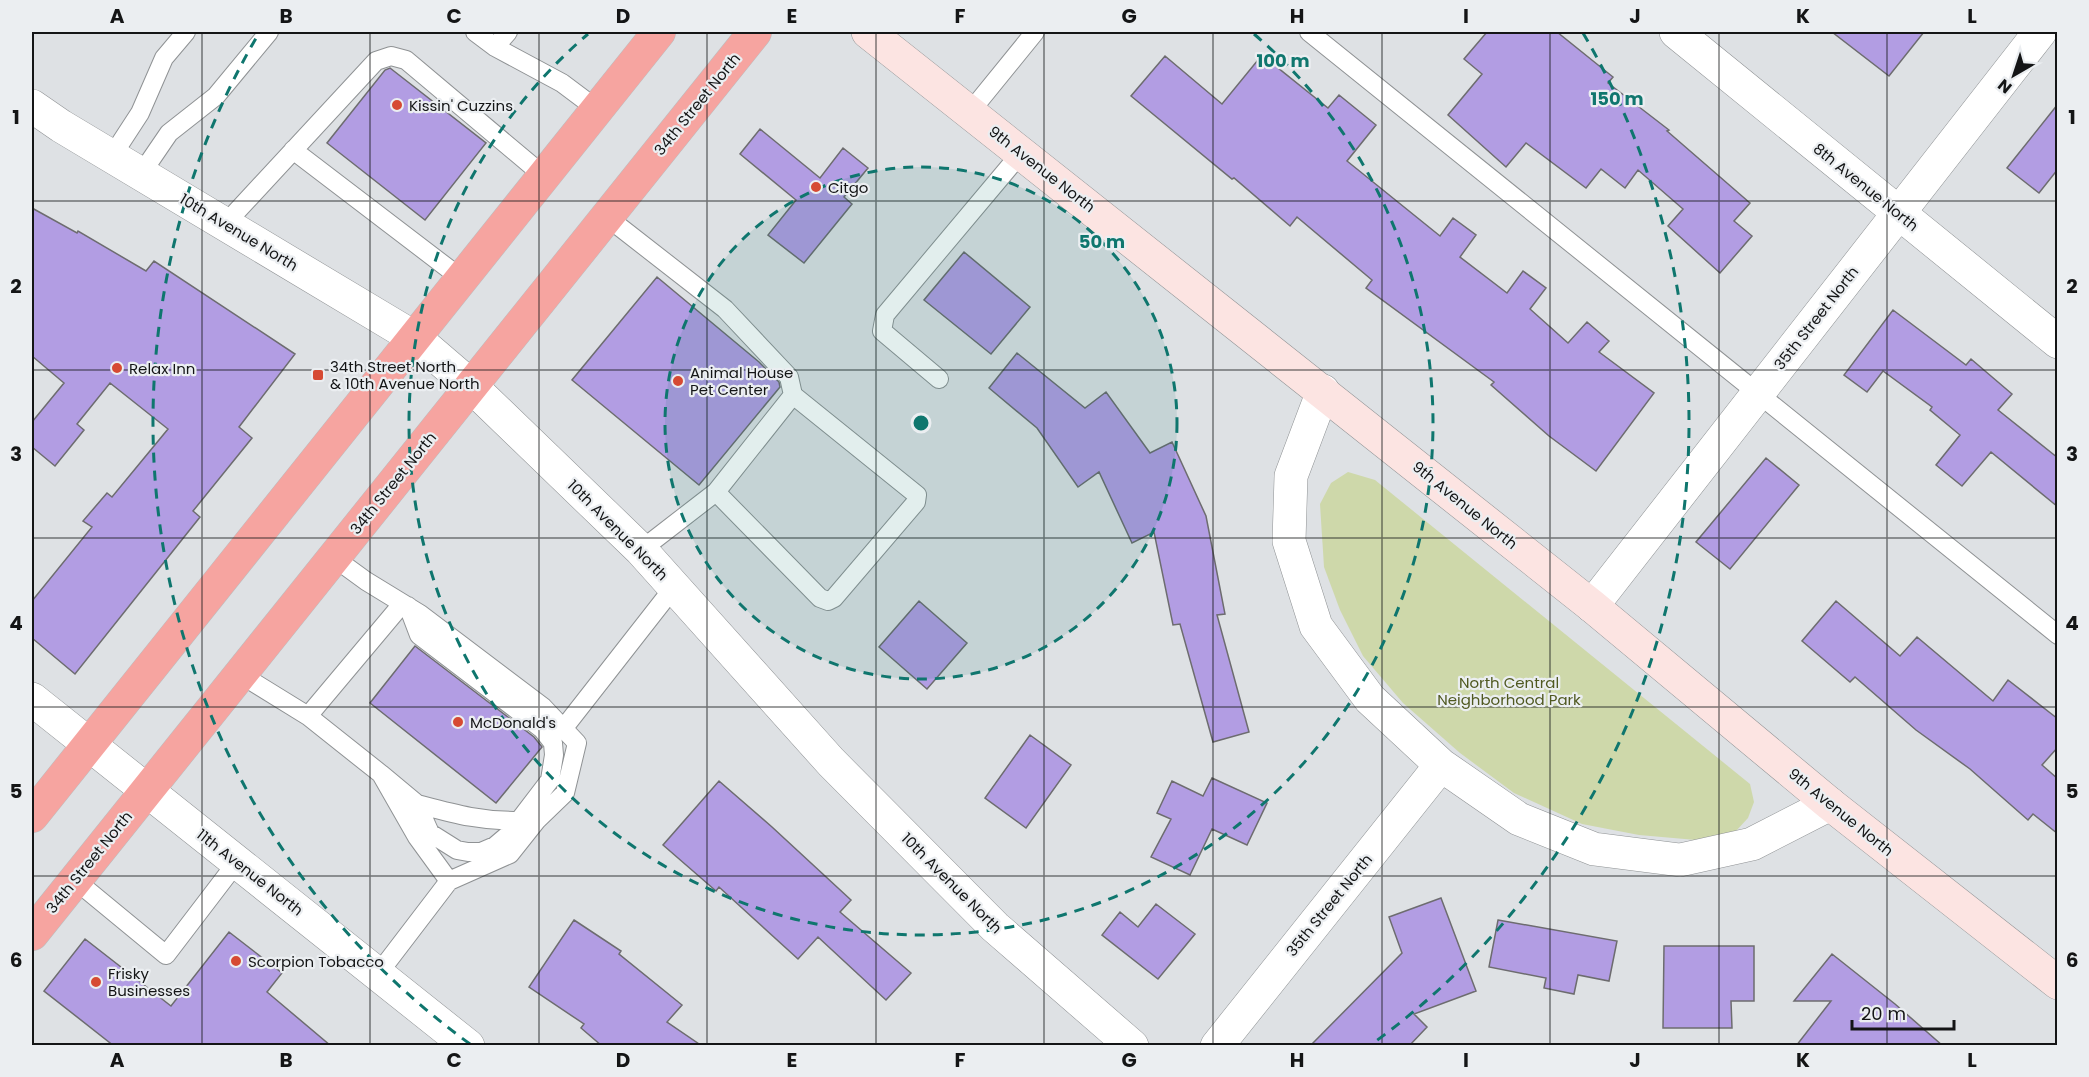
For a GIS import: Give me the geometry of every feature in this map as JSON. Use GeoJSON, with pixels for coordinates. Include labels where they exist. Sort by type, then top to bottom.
{"type":"FeatureCollection","features":[{"type":"Feature","properties":{"kind":"highway"},"geometry":{"type":"LineString","coordinates":[[32,816],[659,32]]}},
{"type":"Feature","properties":{"kind":"highway","name":"34th Street North"},"geometry":{"type":"LineString","coordinates":[[32,934],[755,32]]}},
{"type":"Feature","properties":{"kind":"street","name":"9th Avenue North"},"geometry":{"type":"LineString","coordinates":[[868,32],[1592,606],[1830,804],[2058,983]]}},
{"type":"Feature","properties":{"kind":"street","name":"8th Avenue North"},"geometry":{"type":"LineString","coordinates":[[1676,32],[2058,342]]}},
{"type":"Feature","properties":{"kind":"street","name":"35th Street North"},"geometry":{"type":"LineString","coordinates":[[1592,606],[2040,32]]}},
{"type":"Feature","properties":{"kind":"street","name":"10th Avenue North"},"geometry":{"type":"LineString","coordinates":[[32,106],[415,338],[471,386],[641,550],[831,762],[987,919],[1132,1046]]}},
{"type":"Feature","properties":{"kind":"street"},"geometry":{"type":"LineString","coordinates":[[1323,392],[1291,476],[1289,541],[1316,626],[1370,699],[1441,765],[1519,819],[1594,849],[1680,860],[1752,844],[1830,804]]}},
{"type":"Feature","properties":{"kind":"street","name":"11th Avenue North"},"geometry":{"type":"LineString","coordinates":[[32,699],[468,1046]]}},
{"type":"Feature","properties":{"kind":"street","name":"35th Street North"},"geometry":{"type":"LineString","coordinates":[[1217,1046],[1441,765]]}},
{"type":"Feature","properties":{"kind":"lane"},"geometry":{"type":"LineString","coordinates":[[112,156],[140,113],[164,58],[186,32]]}},
{"type":"Feature","properties":{"kind":"lane"},"geometry":{"type":"LineString","coordinates":[[141,174],[169,133],[216,96],[269,32]]}},
{"type":"Feature","properties":{"kind":"lane"},"geometry":{"type":"LineString","coordinates":[[475,32],[495,47],[562,83],[598,110]]}},
{"type":"Feature","properties":{"kind":"lane"},"geometry":{"type":"LineString","coordinates":[[495,47],[508,32]]}},
{"type":"Feature","properties":{"kind":"lane"},"geometry":{"type":"LineString","coordinates":[[970,112],[1035,32]]}},
{"type":"Feature","properties":{"kind":"lane"},"geometry":{"type":"LineString","coordinates":[[1309,32],[2058,635]]}},
{"type":"Feature","properties":{"kind":"lane"},"geometry":{"type":"LineString","coordinates":[[225,224],[376,61],[392,56],[406,60],[544,176]]}},
{"type":"Feature","properties":{"kind":"lane"},"geometry":{"type":"LineString","coordinates":[[293,150],[462,279]]}},
{"type":"Feature","properties":{"kind":"lane"},"geometry":{"type":"LineString","coordinates":[[939,379],[882,331],[885,315],[1021,153]]}},
{"type":"Feature","properties":{"kind":"lane"},"geometry":{"type":"LineString","coordinates":[[607,217],[724,309],[789,377],[793,395],[917,495],[916,502],[834,598],[828,601],[820,598],[716,492]]}},
{"type":"Feature","properties":{"kind":"lane"},"geometry":{"type":"LineString","coordinates":[[641,550],[716,492],[793,395]]}},
{"type":"Feature","properties":{"kind":"lane"},"geometry":{"type":"LineString","coordinates":[[333,557],[405,605],[543,707],[577,743],[565,793],[537,820],[510,854],[449,881],[378,974]]}},
{"type":"Feature","properties":{"kind":"lane"},"geometry":{"type":"LineString","coordinates":[[563,729],[674,586]]}},
{"type":"Feature","properties":{"kind":"lane"},"geometry":{"type":"LineString","coordinates":[[308,716],[405,605]]}},
{"type":"Feature","properties":{"kind":"lane"},"geometry":{"type":"LineString","coordinates":[[405,605],[419,635],[542,729],[553,743],[555,755],[550,780],[519,821],[495,846],[481,852],[457,850],[430,832],[417,804]]}},
{"type":"Feature","properties":{"kind":"lane"},"geometry":{"type":"LineString","coordinates":[[240,674],[308,716],[417,804],[445,813],[482,820],[519,821]]}},
{"type":"Feature","properties":{"kind":"lane"},"geometry":{"type":"LineString","coordinates":[[381,774],[417,837],[449,881]]}},
{"type":"Feature","properties":{"kind":"lane"},"geometry":{"type":"LineString","coordinates":[[75,880],[166,955],[237,862]]}},
{"type":"Feature","properties":{"kind":"green space","name":"North Central Neighborhood Park"},"geometry":{"type":"Polygon","coordinates":[[[1348,472],[1375,480],[1750,784],[1754,802],[1748,818],[1736,831],[1696,840],[1639,835],[1582,824],[1514,793],[1460,753],[1403,703],[1363,656],[1340,610],[1324,567],[1320,504],[1331,483],[1348,472]]]}},
{"type":"Feature","properties":{"kind":"building"},"geometry":{"type":"Polygon","coordinates":[[[1487,32],[1557,32],[1613,77],[1608,83],[1669,130],[1667,131],[1750,203],[1734,221],[1752,236],[1720,273],[1668,226],[1683,209],[1638,170],[1625,188],[1601,169],[1586,188],[1526,143],[1506,167],[1448,115],[1482,74],[1464,59],[1487,32]]]}},
{"type":"Feature","properties":{"kind":"building"},"geometry":{"type":"Polygon","coordinates":[[[1832,32],[1924,32],[1889,76],[1832,32]]]}},
{"type":"Feature","properties":{"kind":"building"},"geometry":{"type":"Polygon","coordinates":[[[1262,55],[1328,108],[1339,95],[1376,125],[1347,161],[1440,236],[1453,218],[1476,235],[1460,257],[1507,293],[1523,271],[1546,288],[1530,309],[1568,343],[1587,322],[1609,341],[1599,352],[1654,393],[1596,471],[1549,436],[1491,385],[1494,382],[1366,288],[1372,280],[1297,217],[1290,226],[1131,96],[1165,56],[1222,104],[1262,55]]]}},
{"type":"Feature","properties":{"kind":"building","name":"Kissin' Cuzzins"},"geometry":{"type":"Polygon","coordinates":[[[390,68],[486,143],[425,220],[327,143],[385,70],[390,68]]]}},
{"type":"Feature","properties":{"kind":"building"},"geometry":{"type":"Polygon","coordinates":[[[2058,104],[2058,169],[2039,193],[2007,168],[2058,104]]]}},
{"type":"Feature","properties":{"kind":"building","name":"Citgo"},"geometry":{"type":"Polygon","coordinates":[[[760,129],[820,178],[843,148],[868,168],[844,197],[852,204],[804,263],[768,235],[796,200],[740,154],[760,129]]]}},
{"type":"Feature","properties":{"kind":"building"},"geometry":{"type":"Polygon","coordinates":[[[32,208],[77,233],[78,231],[146,271],[154,261],[295,354],[239,427],[252,438],[193,511],[200,517],[75,674],[32,638],[32,601],[92,527],[83,521],[107,493],[112,497],[168,429],[110,383],[77,424],[84,430],[55,466],[32,447],[32,422],[64,383],[32,356],[32,208]]]}},
{"type":"Feature","properties":{"kind":"building"},"geometry":{"type":"Polygon","coordinates":[[[964,252],[1030,307],[991,354],[924,300],[964,252]]]}},
{"type":"Feature","properties":{"kind":"building","name":"Animal House Pet Center"},"geometry":{"type":"Polygon","coordinates":[[[657,277],[759,362],[779,382],[780,387],[699,485],[572,380],[657,277]]]}},
{"type":"Feature","properties":{"kind":"building"},"geometry":{"type":"Polygon","coordinates":[[[1893,310],[1966,365],[1971,359],[2012,394],[1998,410],[2058,458],[2058,507],[1991,452],[1962,486],[1936,465],[1960,435],[1930,410],[1932,407],[1883,371],[1867,392],[1844,375],[1893,310]]]}},
{"type":"Feature","properties":{"kind":"building"},"geometry":{"type":"Polygon","coordinates":[[[1017,353],[1085,408],[1106,392],[1150,453],[1172,442],[1206,516],[1225,614],[1217,615],[1249,732],[1213,742],[1180,624],[1173,625],[1154,532],[1132,543],[1099,472],[1078,487],[1037,428],[989,388],[1017,353]]]}},
{"type":"Feature","properties":{"kind":"building"},"geometry":{"type":"Polygon","coordinates":[[[1766,458],[1799,485],[1730,569],[1696,542],[1766,458]]]}},
{"type":"Feature","properties":{"kind":"building"},"geometry":{"type":"Polygon","coordinates":[[[919,601],[967,643],[927,689],[879,647],[919,601]]]}},
{"type":"Feature","properties":{"kind":"building"},"geometry":{"type":"Polygon","coordinates":[[[1836,601],[1900,656],[1917,637],[1993,701],[2008,680],[2058,719],[2058,747],[2042,765],[2058,779],[2058,834],[2033,814],[2028,820],[1970,769],[1916,730],[1855,677],[1850,682],[1802,641],[1836,601]]]}},
{"type":"Feature","properties":{"kind":"building","name":"McDonald's"},"geometry":{"type":"Polygon","coordinates":[[[415,646],[534,737],[542,747],[496,803],[370,703],[415,646]]]}},
{"type":"Feature","properties":{"kind":"building"},"geometry":{"type":"Polygon","coordinates":[[[1030,735],[1071,765],[1026,828],[985,798],[1030,735]]]}},
{"type":"Feature","properties":{"kind":"building"},"geometry":{"type":"Polygon","coordinates":[[[1212,778],[1267,803],[1247,845],[1212,829],[1190,875],[1151,857],[1171,819],[1157,813],[1172,781],[1203,796],[1212,778]]]}},
{"type":"Feature","properties":{"kind":"building"},"geometry":{"type":"Polygon","coordinates":[[[719,781],[851,900],[840,912],[911,973],[886,1000],[818,937],[798,959],[719,887],[716,891],[663,845],[719,781]]]}},
{"type":"Feature","properties":{"kind":"building"},"geometry":{"type":"Polygon","coordinates":[[[1441,898],[1476,991],[1414,1014],[1427,1027],[1409,1046],[1310,1046],[1402,953],[1389,917],[1441,898]]]}},
{"type":"Feature","properties":{"kind":"building"},"geometry":{"type":"Polygon","coordinates":[[[1156,904],[1195,934],[1158,979],[1102,935],[1120,912],[1138,927],[1156,904]]]}},
{"type":"Feature","properties":{"kind":"building"},"geometry":{"type":"Polygon","coordinates":[[[574,920],[621,951],[619,954],[682,1005],[667,1022],[702,1046],[602,1046],[581,1028],[584,1024],[529,987],[574,920]]]}},
{"type":"Feature","properties":{"kind":"building"},"geometry":{"type":"Polygon","coordinates":[[[1498,920],[1617,941],[1609,981],[1578,975],[1574,994],[1544,988],[1546,978],[1489,967],[1498,920]]]}},
{"type":"Feature","properties":{"kind":"building","name":"Frisky Businesses"},"geometry":{"type":"Polygon","coordinates":[[[229,932],[282,973],[267,992],[331,1046],[114,1046],[44,991],[85,939],[171,1006],[229,932]]]}},
{"type":"Feature","properties":{"kind":"building"},"geometry":{"type":"Polygon","coordinates":[[[1664,946],[1754,946],[1754,1001],[1731,1001],[1732,1028],[1663,1028],[1664,946]]]}},
{"type":"Feature","properties":{"kind":"building"},"geometry":{"type":"Polygon","coordinates":[[[1832,954],[1943,1046],[1796,1046],[1831,1001],[1794,1001],[1832,954]]]}},
{"type":"Feature","properties":{"kind":"place","name":"Kissin' Cuzzins"},"geometry":{"type":"Point","coordinates":[397,105]}},
{"type":"Feature","properties":{"kind":"place","name":"Citgo"},"geometry":{"type":"Point","coordinates":[816,187]}},
{"type":"Feature","properties":{"kind":"place","name":"Relax Inn"},"geometry":{"type":"Point","coordinates":[117,368]}},
{"type":"Feature","properties":{"kind":"place","name":"34th Street North & 10th Avenue North"},"geometry":{"type":"Point","coordinates":[318,375]}},
{"type":"Feature","properties":{"kind":"place","name":"Animal House Pet Center"},"geometry":{"type":"Point","coordinates":[678,381]}},
{"type":"Feature","properties":{"kind":"place","name":"McDonald's"},"geometry":{"type":"Point","coordinates":[458,722]}},
{"type":"Feature","properties":{"kind":"place","name":"Scorpion Tobacco"},"geometry":{"type":"Point","coordinates":[236,961]}},
{"type":"Feature","properties":{"kind":"place","name":"Frisky Businesses"},"geometry":{"type":"Point","coordinates":[96,982]}}]}
